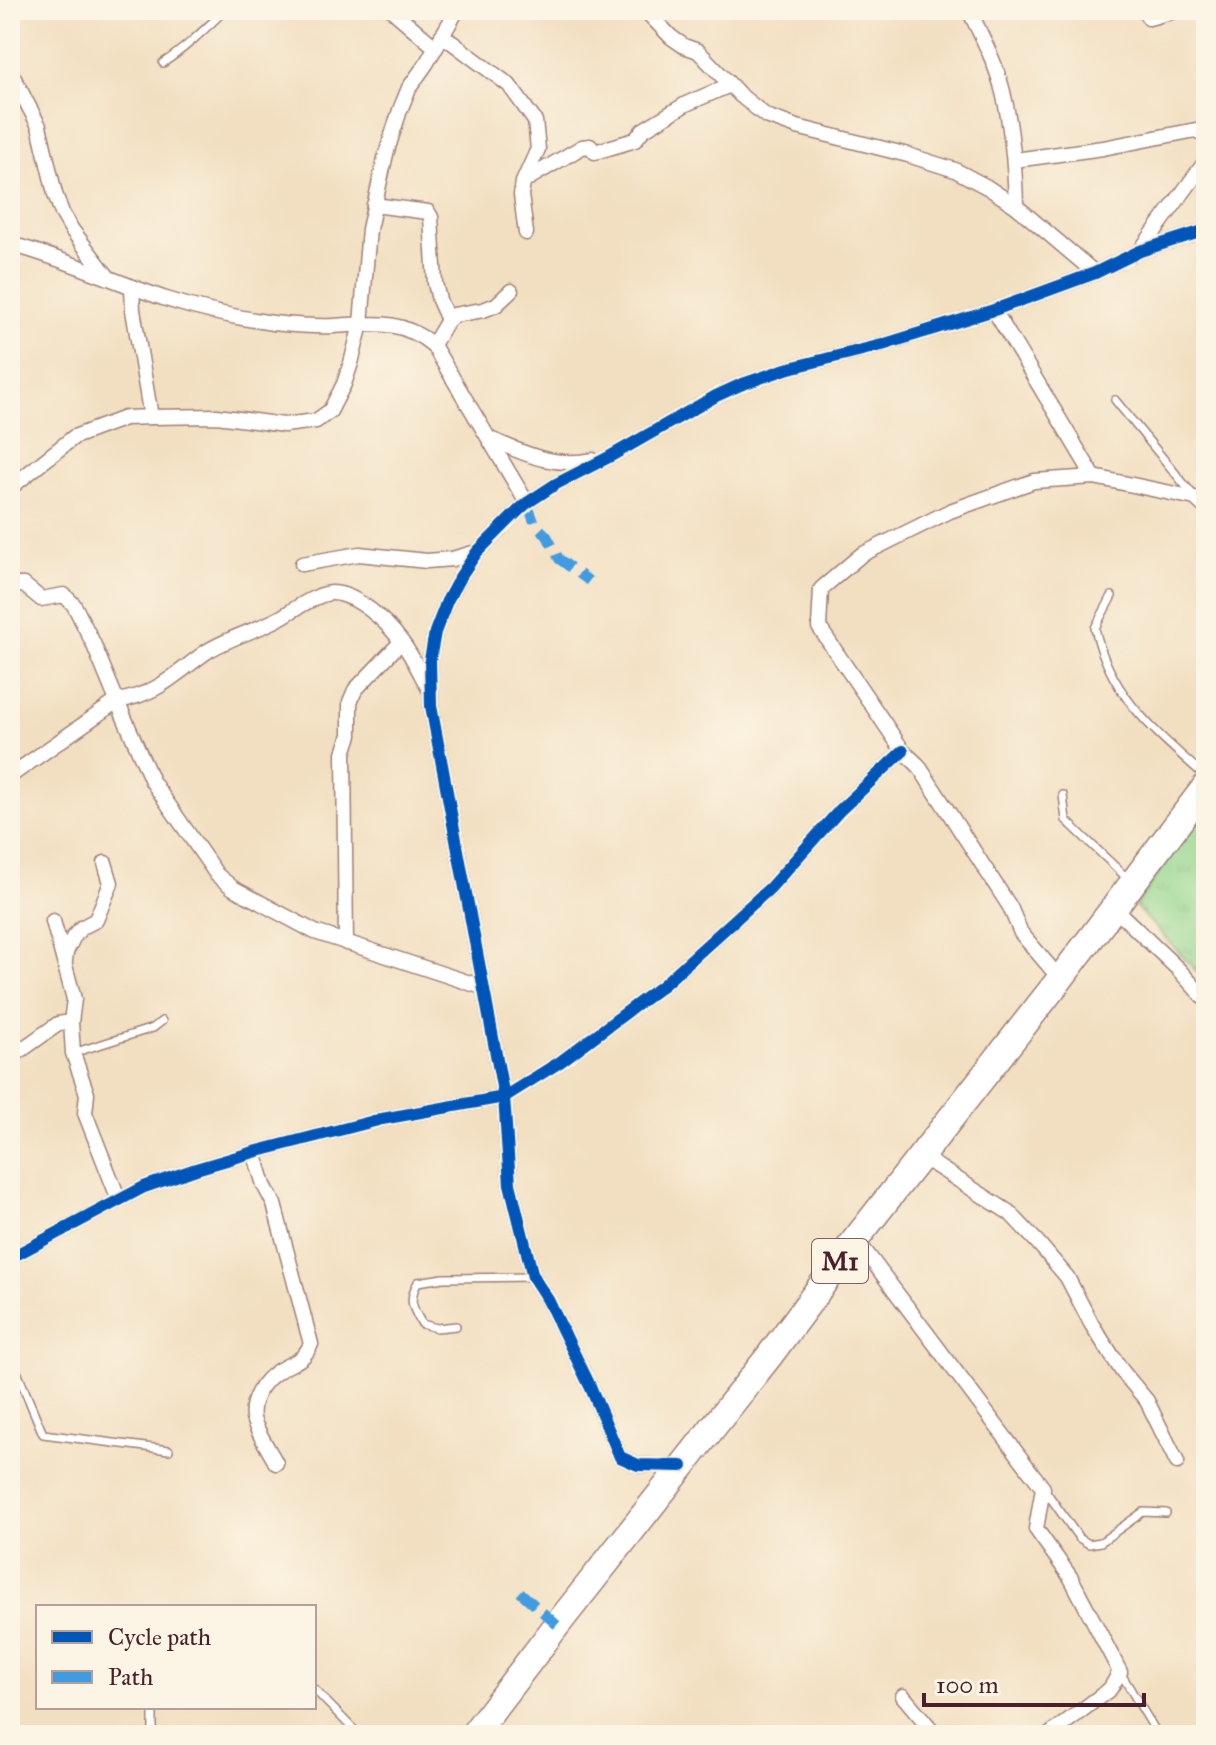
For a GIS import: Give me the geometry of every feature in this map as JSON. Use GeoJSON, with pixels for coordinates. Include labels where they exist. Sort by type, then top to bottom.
{"type":"FeatureCollection","features":[{"type":"Feature","properties":{"kind":"highway","name":"M1"},"geometry":{"type":"LineString","coordinates":[[473,1735],[770,1355],[1206,786]]}},
{"type":"Feature","properties":{"kind":"street"},"geometry":{"type":"LineString","coordinates":[[392,10],[509,85],[535,121],[538,149],[523,182],[521,195],[526,233]]}},
{"type":"Feature","properties":{"kind":"street"},"geometry":{"type":"LineString","coordinates":[[10,488],[74,437],[125,418],[217,416],[284,425],[316,421],[330,411],[344,384],[361,324],[374,205],[386,154],[409,88],[457,10]]}},
{"type":"Feature","properties":{"kind":"street"},"geometry":{"type":"LineString","coordinates":[[645,10],[671,37],[698,51],[730,85],[766,116],[955,170],[1016,206],[1095,273]]}},
{"type":"Feature","properties":{"kind":"street"},"geometry":{"type":"LineString","coordinates":[[969,10],[990,54],[1003,92],[1015,160],[1016,206]]}},
{"type":"Feature","properties":{"kind":"street"},"geometry":{"type":"LineString","coordinates":[[1144,10],[1149,18],[1178,10]]}},
{"type":"Feature","properties":{"kind":"street"},"geometry":{"type":"LineString","coordinates":[[10,71],[39,126],[62,213],[109,278]]}},
{"type":"Feature","properties":{"kind":"street"},"geometry":{"type":"LineString","coordinates":[[523,182],[582,147],[590,146],[595,152],[635,140],[643,130],[686,104],[730,85]]}},
{"type":"Feature","properties":{"kind":"street"},"geometry":{"type":"LineString","coordinates":[[1015,160],[1103,148],[1196,130],[1206,136]]}},
{"type":"Feature","properties":{"kind":"street"},"geometry":{"type":"LineString","coordinates":[[1140,251],[1206,161]]}},
{"type":"Feature","properties":{"kind":"street"},"geometry":{"type":"LineString","coordinates":[[374,205],[428,212],[431,217],[435,283],[448,320]]}},
{"type":"Feature","properties":{"kind":"street"},"geometry":{"type":"LineString","coordinates":[[682,1466],[638,1465],[620,1457],[590,1386],[548,1300],[533,1277],[510,1184],[504,1097],[430,691],[430,660],[435,632],[447,601],[477,552],[527,503],[716,396],[786,369],[882,345],[994,310],[1095,273],[1140,251],[1206,230]]}},
{"type":"Feature","properties":{"kind":"street"},"geometry":{"type":"LineString","coordinates":[[10,244],[196,307],[274,323],[333,326],[377,323],[410,330],[422,336],[433,345],[527,503]]}},
{"type":"Feature","properties":{"kind":"street"},"geometry":{"type":"LineString","coordinates":[[132,287],[151,417]]}},
{"type":"Feature","properties":{"kind":"street"},"geometry":{"type":"LineString","coordinates":[[433,345],[454,315],[496,305],[511,291]]}},
{"type":"Feature","properties":{"kind":"street"},"geometry":{"type":"LineString","coordinates":[[994,310],[1094,477]]}},
{"type":"Feature","properties":{"kind":"street"},"geometry":{"type":"LineString","coordinates":[[490,439],[535,458],[554,462],[570,463],[609,457]]}},
{"type":"Feature","properties":{"kind":"street"},"geometry":{"type":"LineString","coordinates":[[1060,979],[1021,933],[1010,907],[918,765],[903,751],[819,627],[821,589],[861,555],[950,511],[1034,481],[1094,477],[1201,503]]}},
{"type":"Feature","properties":{"kind":"street"},"geometry":{"type":"LineString","coordinates":[[302,564],[359,554],[427,561],[452,559],[477,552]]}},
{"type":"Feature","properties":{"kind":"street"},"geometry":{"type":"LineString","coordinates":[[10,585],[24,585],[41,599],[64,595],[74,605],[152,781],[217,875],[233,888],[315,932],[482,987]]}},
{"type":"Feature","properties":{"kind":"street"},"geometry":{"type":"LineString","coordinates":[[10,776],[117,701],[135,698],[163,686],[209,650],[331,592],[354,599],[378,616],[401,642],[430,691]]}},
{"type":"Feature","properties":{"kind":"street"},"geometry":{"type":"LineString","coordinates":[[346,943],[344,753],[350,735],[350,702],[355,690],[401,642]]}},
{"type":"Feature","properties":{"kind":"street"},"geometry":{"type":"LineString","coordinates":[[10,1258],[144,1187],[254,1152],[382,1119],[504,1097],[560,1062],[663,985],[770,888],[840,810],[903,751]]}},
{"type":"Feature","properties":{"kind":"street"},"geometry":{"type":"LineString","coordinates":[[65,961],[74,936],[96,920],[111,883],[105,863]]}},
{"type":"Feature","properties":{"kind":"street"},"geometry":{"type":"LineString","coordinates":[[1114,908],[1206,1000]]}},
{"type":"Feature","properties":{"kind":"street"},"geometry":{"type":"LineString","coordinates":[[53,921],[74,999],[71,1022],[73,1053],[87,1094],[85,1113],[119,1200]]}},
{"type":"Feature","properties":{"kind":"street"},"geometry":{"type":"LineString","coordinates":[[10,1058],[58,1024],[71,1022]]}},
{"type":"Feature","properties":{"kind":"street"},"geometry":{"type":"LineString","coordinates":[[254,1152],[264,1185],[274,1204],[311,1344],[305,1357],[264,1383],[255,1400],[253,1418],[276,1463]]}},
{"type":"Feature","properties":{"kind":"street"},"geometry":{"type":"LineString","coordinates":[[921,1156],[1010,1213],[1067,1277],[1092,1325],[1122,1371],[1147,1401],[1177,1462]]}},
{"type":"Feature","properties":{"kind":"street"},"geometry":{"type":"LineString","coordinates":[[856,1239],[1043,1488],[1036,1529],[1071,1578],[1120,1672],[1110,1689],[1049,1735]]}},
{"type":"Feature","properties":{"kind":"street"},"geometry":{"type":"LineString","coordinates":[[903,1696],[936,1735]]}},
{"type":"Feature","properties":{"kind":"lane"},"geometry":{"type":"LineString","coordinates":[[163,63],[225,10]]}},
{"type":"Feature","properties":{"kind":"lane"},"geometry":{"type":"LineString","coordinates":[[1115,400],[1201,503]]}},
{"type":"Feature","properties":{"kind":"lane"},"geometry":{"type":"LineString","coordinates":[[1112,596],[1095,628],[1112,677],[1160,736],[1206,777]]}},
{"type":"Feature","properties":{"kind":"lane"},"geometry":{"type":"LineString","coordinates":[[1063,795],[1066,820],[1132,884]]}},
{"type":"Feature","properties":{"kind":"lane"},"geometry":{"type":"LineString","coordinates":[[73,1053],[153,1028],[162,1021]]}},
{"type":"Feature","properties":{"kind":"lane"},"geometry":{"type":"LineString","coordinates":[[456,1326],[437,1328],[422,1324],[413,1310],[412,1292],[418,1282],[443,1278],[533,1277]]}},
{"type":"Feature","properties":{"kind":"lane"},"geometry":{"type":"LineString","coordinates":[[10,1355],[43,1434],[169,1450]]}},
{"type":"Feature","properties":{"kind":"lane"},"geometry":{"type":"LineString","coordinates":[[1043,1488],[1079,1538],[1089,1544],[1101,1542],[1143,1512],[1166,1513]]}},
{"type":"Feature","properties":{"kind":"lane"},"geometry":{"type":"LineString","coordinates":[[1120,1672],[1158,1735]]}},
{"type":"Feature","properties":{"kind":"lane"},"geometry":{"type":"LineString","coordinates":[[316,1691],[356,1735]]}},
{"type":"Feature","properties":{"kind":"lane"},"geometry":{"type":"LineString","coordinates":[[153,1732],[154,1709]]}},
{"type":"Feature","properties":{"kind":"green space"},"geometry":{"type":"Polygon","coordinates":[[[1206,806],[1206,981],[1135,906],[1206,806]]]}},
{"type":"Feature","properties":{"kind":"marked path"},"geometry":{"type":"LineString","coordinates":[[527,503],[535,524],[547,536],[559,559],[589,581]]}},
{"type":"Feature","properties":{"kind":"marked path"},"geometry":{"type":"LineString","coordinates":[[520,1592],[557,1625]]}},
{"type":"Feature","properties":{"kind":"cycle path"},"geometry":{"type":"LineString","coordinates":[[682,1466],[638,1465],[620,1457],[590,1386],[548,1300],[533,1277],[510,1184],[504,1097],[431,706],[430,660],[435,632],[447,601],[477,552],[527,503],[716,396],[786,369],[882,345],[994,310],[1095,273],[1140,251],[1206,230]]}},
{"type":"Feature","properties":{"kind":"cycle path"},"geometry":{"type":"LineString","coordinates":[[10,1258],[144,1187],[196,1169],[382,1119],[504,1097],[560,1062],[663,985],[770,888],[840,810],[903,751]]}}]}
